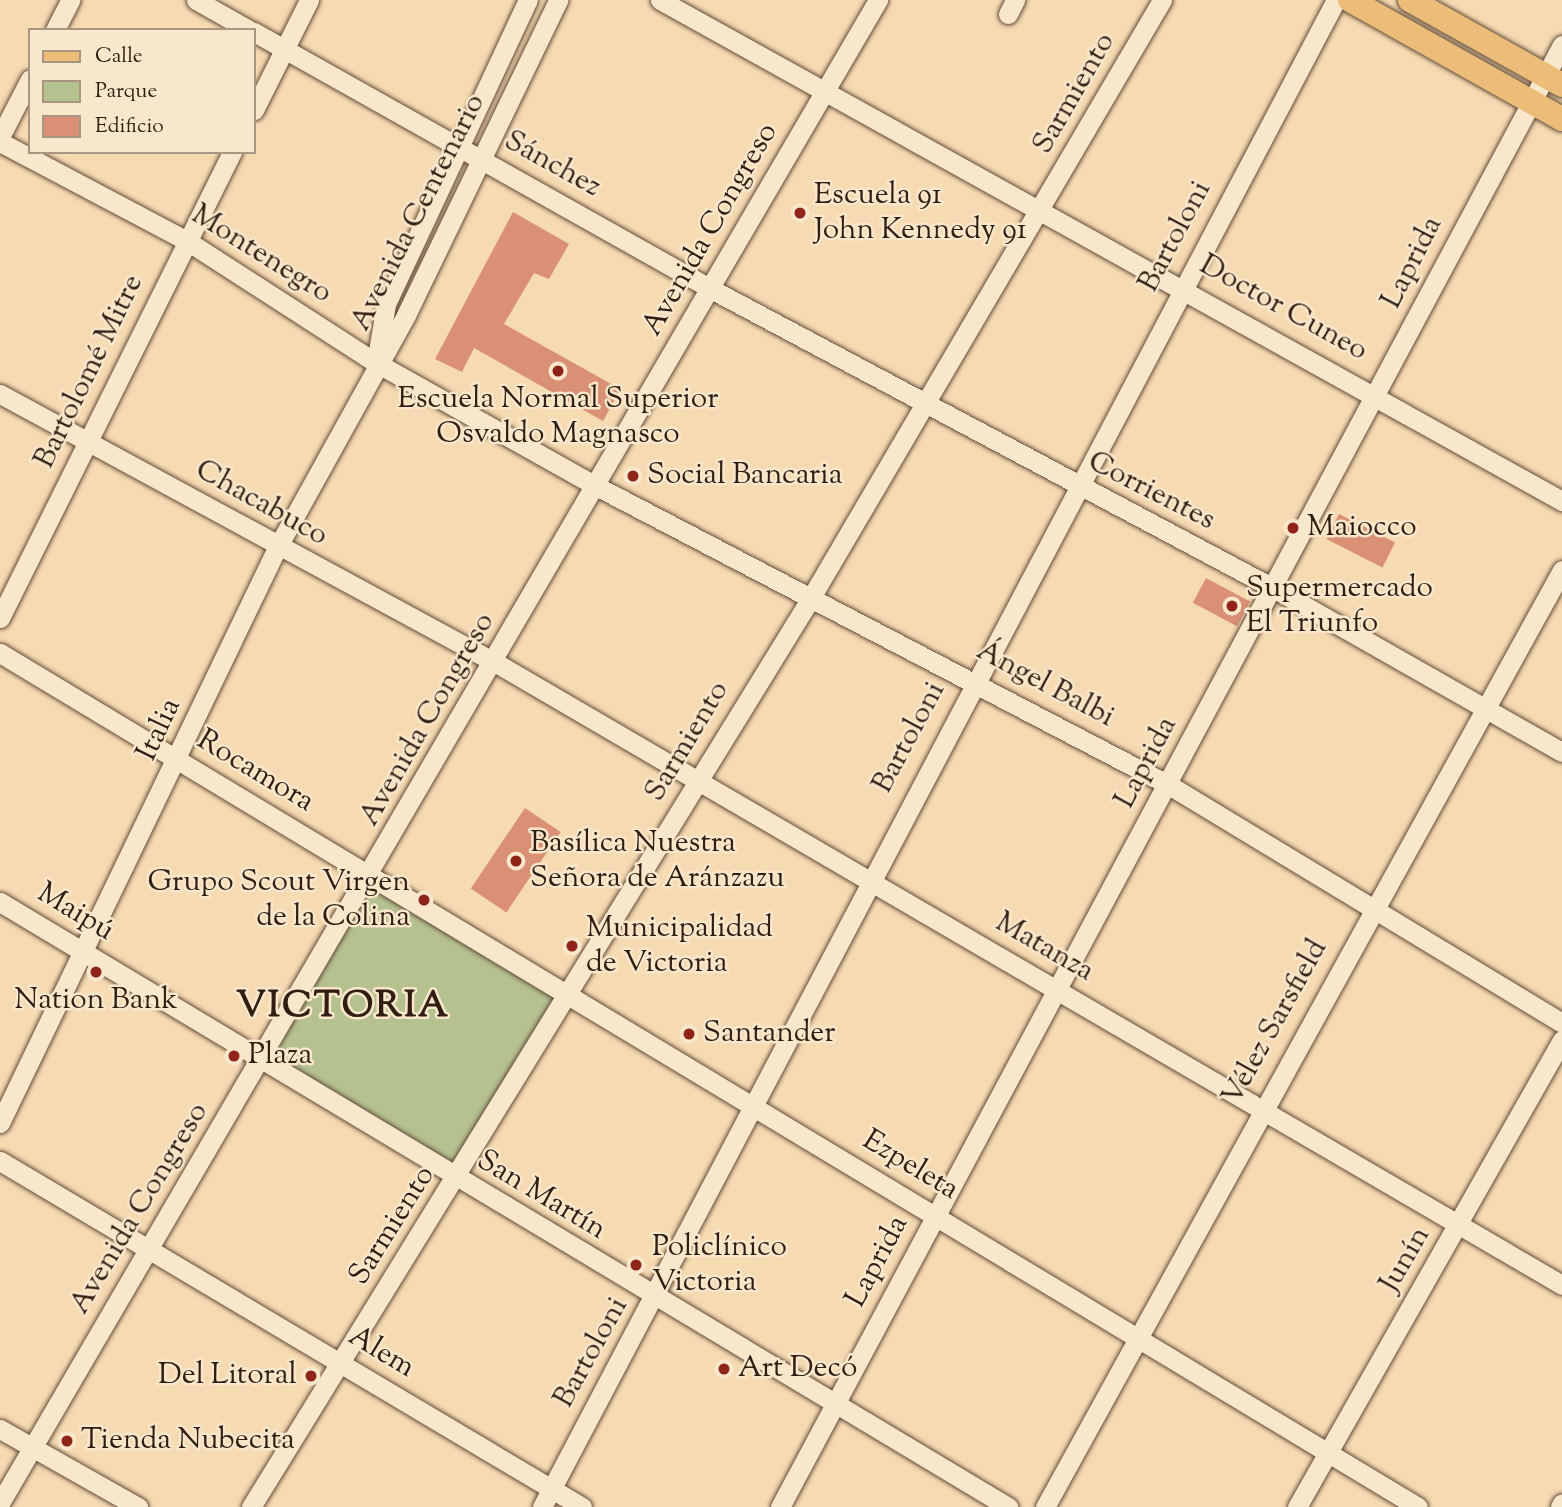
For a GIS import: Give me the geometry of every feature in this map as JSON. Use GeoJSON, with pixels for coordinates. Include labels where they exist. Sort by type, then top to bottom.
{"type":"FeatureCollection","features":[{"type":"Feature","properties":{"kind":"main road"},"geometry":{"type":"LineString","coordinates":[[1350,0],[1562,119]]}},
{"type":"Feature","properties":{"kind":"main road"},"geometry":{"type":"LineString","coordinates":[[1410,0],[1553,80]]}},
{"type":"Feature","properties":{"kind":"street"},"geometry":{"type":"LineString","coordinates":[[56,28],[71,0]]}},
{"type":"Feature","properties":{"kind":"street"},"geometry":{"type":"LineString","coordinates":[[196,0],[245,28]]}},
{"type":"Feature","properties":{"kind":"street"},"geometry":{"type":"LineString","coordinates":[[256,106],[309,0]]}},
{"type":"Feature","properties":{"kind":"street","name":"Avenida Centenario"},"geometry":{"type":"LineString","coordinates":[[375,362],[386,304],[528,0]]}},
{"type":"Feature","properties":{"kind":"street","name":"Avenida Centenario"},"geometry":{"type":"LineString","coordinates":[[375,362],[484,160],[558,0]]}},
{"type":"Feature","properties":{"kind":"street","name":"Doctor Cuneo"},"geometry":{"type":"LineString","coordinates":[[660,0],[825,92],[1044,208],[1562,501]]}},
{"type":"Feature","properties":{"kind":"street","name":"Avenida Congreso"},"geometry":{"type":"LineString","coordinates":[[0,1503],[371,877],[878,0]]}},
{"type":"Feature","properties":{"kind":"street","name":"Sarmiento"},"geometry":{"type":"LineString","coordinates":[[251,1507],[457,1180],[809,601],[1044,208],[1162,0]]}},
{"type":"Feature","properties":{"kind":"street","name":"Bartoloni"},"geometry":{"type":"LineString","coordinates":[[542,1507],[656,1300],[869,881],[1074,487],[1336,0]]}},
{"type":"Feature","properties":{"kind":"street","name":"Sánchez"},"geometry":{"type":"LineString","coordinates":[[256,33],[711,289]]}},
{"type":"Feature","properties":{"kind":"street","name":"Laprida"},"geometry":{"type":"LineString","coordinates":[[780,1507],[1378,397],[1530,101],[1553,80],[1562,45]]}},
{"type":"Feature","properties":{"kind":"street"},"geometry":{"type":"LineString","coordinates":[[0,139],[28,83]]}},
{"type":"Feature","properties":{"kind":"street","name":"Montenegro"},"geometry":{"type":"LineString","coordinates":[[0,139],[187,241],[375,362],[596,486]]}},
{"type":"Feature","properties":{"kind":"street","name":"Bartolomé Mitre"},"geometry":{"type":"LineString","coordinates":[[0,618],[231,154]]}},
{"type":"Feature","properties":{"kind":"street","name":"Corrientes"},"geometry":{"type":"LineString","coordinates":[[711,289],[1074,487],[1275,589],[1562,752]]}},
{"type":"Feature","properties":{"kind":"street","name":"Italia"},"geometry":{"type":"LineString","coordinates":[[0,1123],[86,954],[179,761],[277,548],[375,362]]}},
{"type":"Feature","properties":{"kind":"street","name":"Chacabuco"},"geometry":{"type":"LineString","coordinates":[[0,394],[277,548],[496,663]]}},
{"type":"Feature","properties":{"kind":"street","name":"Ángel Balbi"},"geometry":{"type":"LineString","coordinates":[[596,486],[809,601],[974,679],[1169,785],[1562,1023]]}},
{"type":"Feature","properties":{"kind":"street","name":"Vélez Sarsfield"},"geometry":{"type":"LineString","coordinates":[[1045,1507],[1562,570]]}},
{"type":"Feature","properties":{"kind":"street","name":"Rocamora"},"geometry":{"type":"LineString","coordinates":[[0,653],[371,877]]}},
{"type":"Feature","properties":{"kind":"street","name":"Matanza"},"geometry":{"type":"LineString","coordinates":[[496,663],[1562,1284]]}},
{"type":"Feature","properties":{"kind":"street","name":"Ezpeleta"},"geometry":{"type":"LineString","coordinates":[[371,877],[1418,1507]]}},
{"type":"Feature","properties":{"kind":"street","name":"Maipú"},"geometry":{"type":"LineString","coordinates":[[0,902],[262,1061]]}},
{"type":"Feature","properties":{"kind":"street","name":"Junín"},"geometry":{"type":"LineString","coordinates":[[1297,1507],[1460,1225],[1562,1041]]}},
{"type":"Feature","properties":{"kind":"street","name":"San Martín"},"geometry":{"type":"LineString","coordinates":[[262,1061],[656,1300],[1007,1507]]}},
{"type":"Feature","properties":{"kind":"street","name":"Alem"},"geometry":{"type":"LineString","coordinates":[[0,1161],[582,1507]]}},
{"type":"Feature","properties":{"kind":"street"},"geometry":{"type":"LineString","coordinates":[[0,1429],[138,1507]]}},
{"type":"Feature","properties":{"kind":"green space"},"geometry":{"type":"Polygon","coordinates":[[[371,877],[569,996],[459,1179],[261,1060],[371,877]]]}},
{"type":"Feature","properties":{"kind":"building"},"geometry":{"type":"Polygon","coordinates":[[[513,212],[569,244],[549,279],[534,273],[504,324],[613,385],[619,392],[603,421],[474,348],[462,372],[435,359],[513,212]]]}},
{"type":"Feature","properties":{"kind":"building"},"geometry":{"type":"Polygon","coordinates":[[[1339,514],[1395,543],[1382,568],[1326,539],[1339,514]]]}},
{"type":"Feature","properties":{"kind":"building"},"geometry":{"type":"Polygon","coordinates":[[[1206,578],[1250,601],[1237,626],[1193,603],[1206,578]]]}},
{"type":"Feature","properties":{"kind":"building","name":"Basílica Nuestra Señora de Aránzazu"},"geometry":{"type":"Polygon","coordinates":[[[525,808],[561,832],[506,912],[471,888],[525,808]]]}},
{"type":"Feature","properties":{"kind":"place","name":"Escuela 91 John Kennedy 91"},"geometry":{"type":"Point","coordinates":[800,213]}},
{"type":"Feature","properties":{"kind":"place","name":"Escuela Normal Superior Osvaldo Magnasco"},"geometry":{"type":"Point","coordinates":[558,371]}},
{"type":"Feature","properties":{"kind":"place","name":"Social Bancaria"},"geometry":{"type":"Point","coordinates":[633,476]}},
{"type":"Feature","properties":{"kind":"place","name":"Maiocco"},"geometry":{"type":"Point","coordinates":[1293,528]}},
{"type":"Feature","properties":{"kind":"place","name":"Supermercado El Triunfo"},"geometry":{"type":"Point","coordinates":[1232,606]}},
{"type":"Feature","properties":{"kind":"place","name":"Basílica Nuestra Señora de Aránzazu"},"geometry":{"type":"Point","coordinates":[516,861]}},
{"type":"Feature","properties":{"kind":"place","name":"Grupo Scout Virgen de la Colina"},"geometry":{"type":"Point","coordinates":[424,900]}},
{"type":"Feature","properties":{"kind":"place","name":"Municipalidad de Victoria"},"geometry":{"type":"Point","coordinates":[572,946]}},
{"type":"Feature","properties":{"kind":"place","name":"Nation Bank"},"geometry":{"type":"Point","coordinates":[96,972]}},
{"type":"Feature","properties":{"kind":"place","name":"Santander"},"geometry":{"type":"Point","coordinates":[689,1034]}},
{"type":"Feature","properties":{"kind":"place","name":"Plaza"},"geometry":{"type":"Point","coordinates":[234,1056]}},
{"type":"Feature","properties":{"kind":"place","name":"Policlínico Victoria"},"geometry":{"type":"Point","coordinates":[636,1265]}},
{"type":"Feature","properties":{"kind":"place","name":"Art Decó"},"geometry":{"type":"Point","coordinates":[724,1369]}},
{"type":"Feature","properties":{"kind":"place","name":"Del Litoral"},"geometry":{"type":"Point","coordinates":[311,1376]}},
{"type":"Feature","properties":{"kind":"place","name":"Tienda Nubecita"},"geometry":{"type":"Point","coordinates":[67,1441]}},
{"type":"Feature","properties":{"kind":"district","name":"VICTORIA"},"geometry":{"type":"Point","coordinates":[343,1007]}}]}
